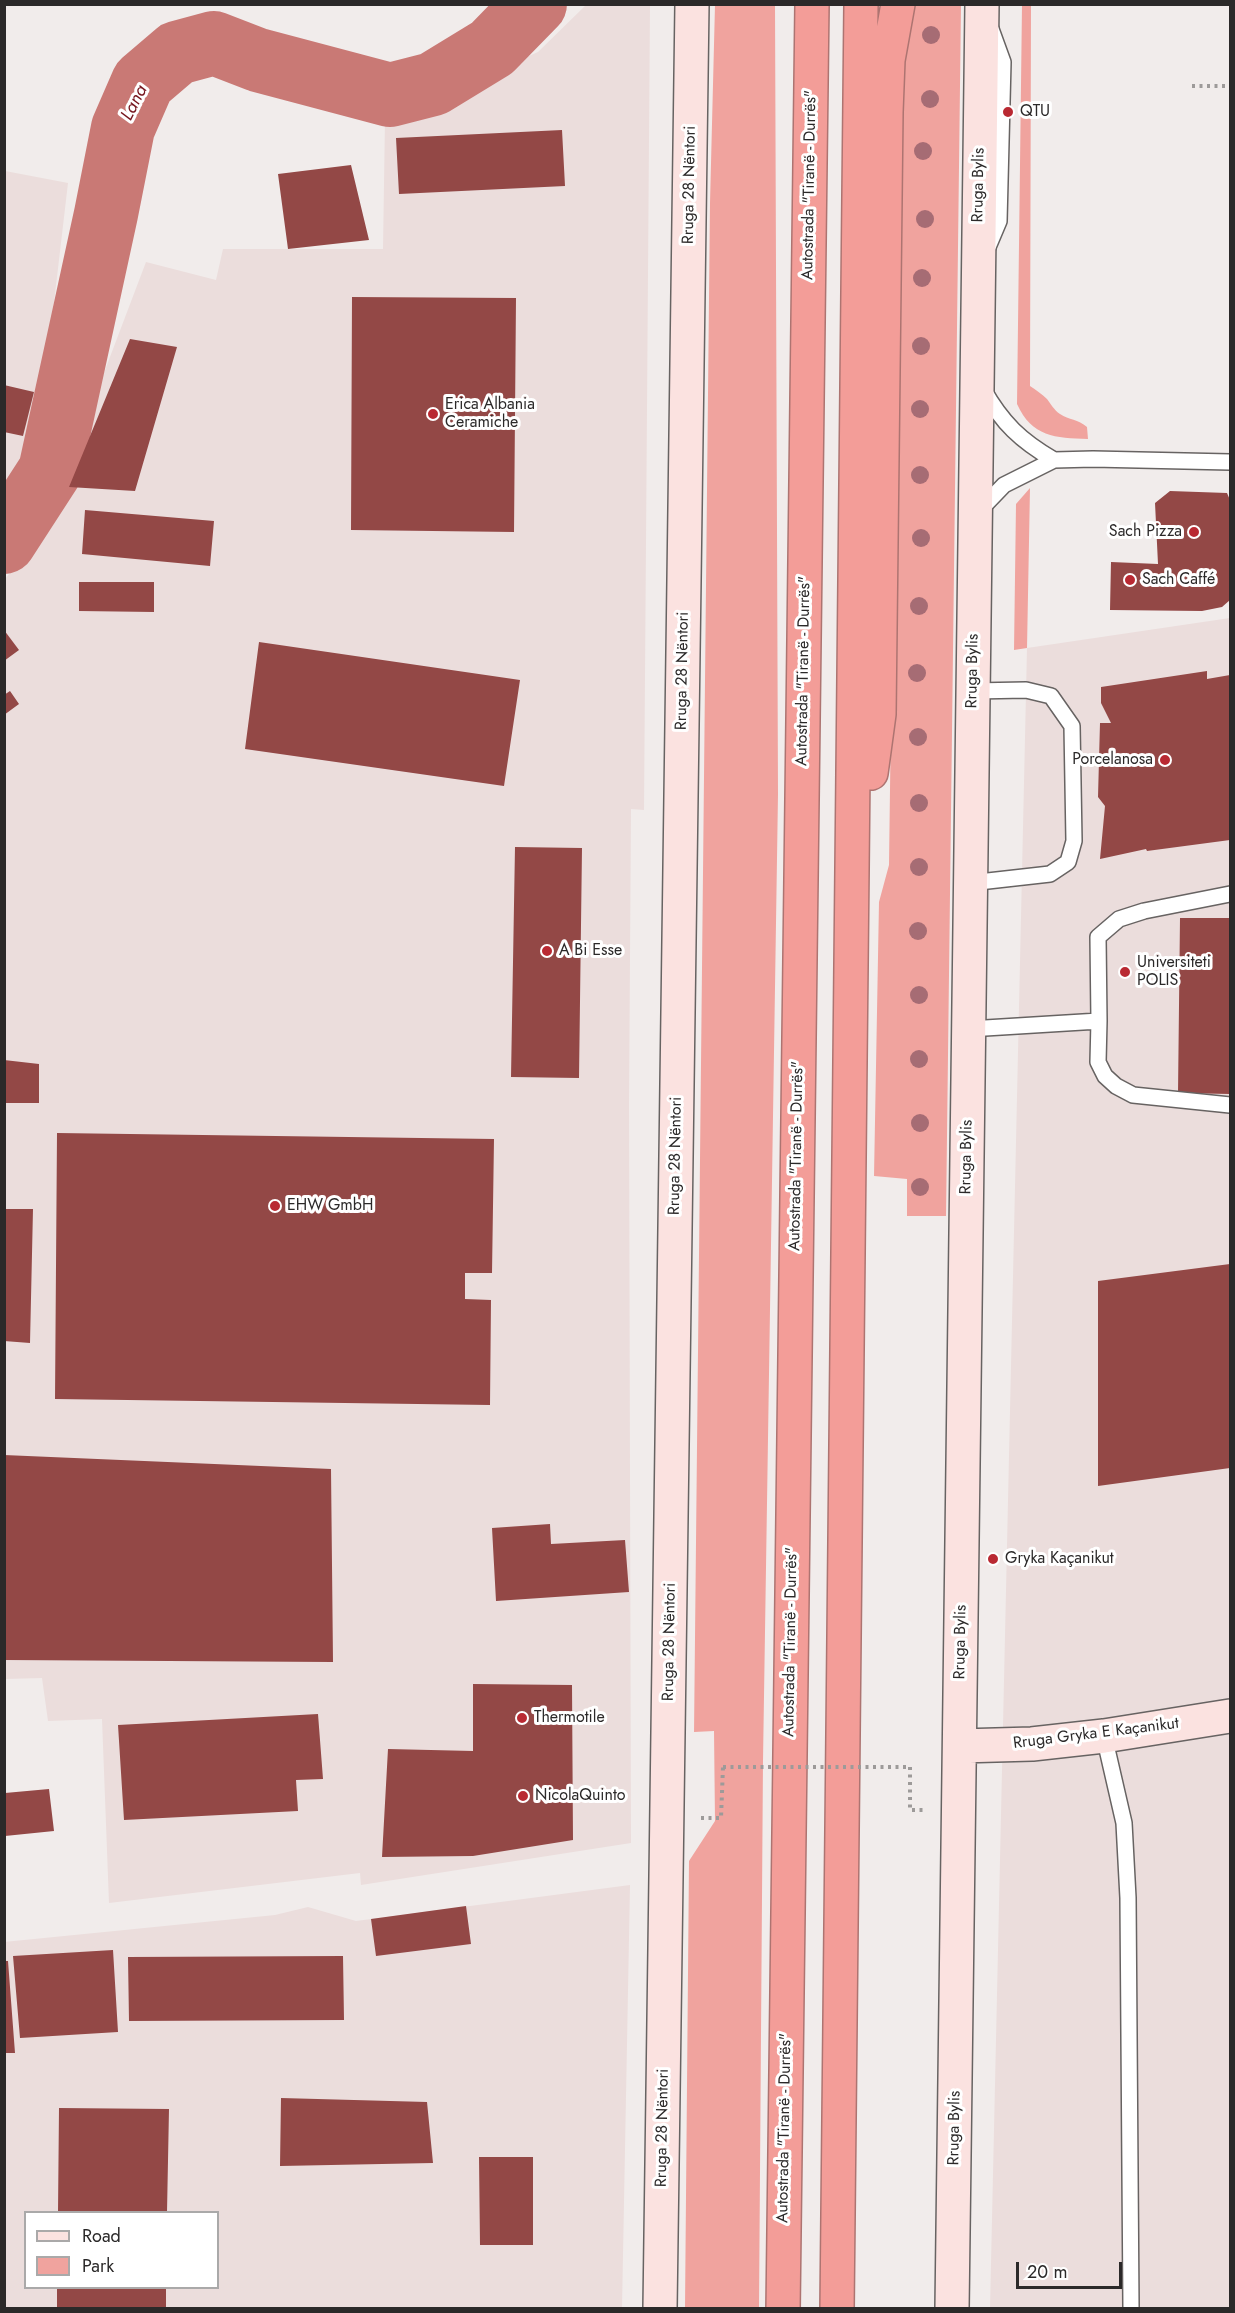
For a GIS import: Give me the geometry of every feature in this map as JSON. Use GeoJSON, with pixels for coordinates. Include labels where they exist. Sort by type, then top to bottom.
{"type":"FeatureCollection","features":[{"type":"Feature","properties":{"kind":"highway","name":"Autostrada \"Tiranë - Durrës\""},"geometry":{"type":"LineString","coordinates":[[783,2308],[812,4]]}},
{"type":"Feature","properties":{"kind":"highway"},"geometry":{"type":"LineString","coordinates":[[837,2308],[861,4]]}},
{"type":"Feature","properties":{"kind":"highway"},"geometry":{"type":"LineString","coordinates":[[852,903],[879,714],[886,112],[888,60],[898,4]]}},
{"type":"Feature","properties":{"kind":"main road","name":"Rruga 28 Nëntori"},"geometry":{"type":"LineString","coordinates":[[660,2308],[692,4]]}},
{"type":"Feature","properties":{"kind":"main road","name":"Rruga Bylis"},"geometry":{"type":"LineString","coordinates":[[952,2308],[982,4]]}},
{"type":"Feature","properties":{"kind":"main road","name":"Rruga Gryka E Kaçanikut"},"geometry":{"type":"LineString","coordinates":[[960,1746],[1032,1744],[1104,1736],[1230,1716]]}},
{"type":"Feature","properties":{"kind":"lane"},"geometry":{"type":"LineString","coordinates":[[977,378],[997,413],[1015,434],[1054,460]]}},
{"type":"Feature","properties":{"kind":"lane"},"geometry":{"type":"LineString","coordinates":[[975,515],[1004,484],[1054,460],[1230,462]]}},
{"type":"Feature","properties":{"kind":"lane"},"geometry":{"type":"LineString","coordinates":[[970,883],[1050,874],[1068,862],[1074,841],[1072,726],[1051,696],[1026,690],[973,691]]}},
{"type":"Feature","properties":{"kind":"lane"},"geometry":{"type":"LineString","coordinates":[[1230,894],[1144,911],[1119,919],[1098,937],[1098,1062],[1105,1076],[1116,1086],[1132,1095],[1230,1105]]}},
{"type":"Feature","properties":{"kind":"lane"},"geometry":{"type":"LineString","coordinates":[[969,1029],[1099,1021]]}},
{"type":"Feature","properties":{"kind":"lane"},"geometry":{"type":"LineString","coordinates":[[1104,1736],[1124,1823],[1128,1898],[1131,2308]]}},
{"type":"Feature","properties":{"kind":"path"},"geometry":{"type":"LineString","coordinates":[[1192,86],[1230,86]]}},
{"type":"Feature","properties":{"kind":"path"},"geometry":{"type":"LineString","coordinates":[[722,1808],[723,1767],[910,1767],[910,1810]]}},
{"type":"Feature","properties":{"kind":"shaded area"},"geometry":{"type":"Polygon","coordinates":[[[586,5],[650,5],[644,810],[631,809],[629,1105],[631,1843],[361,1885],[360,1873],[109,1903],[102,1719],[48,1721],[42,1678],[5,1679],[5,579],[23,557],[55,502],[146,262],[216,280],[223,249],[383,249],[385,119],[538,52],[586,5]]]}},
{"type":"Feature","properties":{"kind":"shaded area"},"geometry":{"type":"Polygon","coordinates":[[[5,171],[68,183],[38,439],[23,471],[5,492],[5,171]]]}},
{"type":"Feature","properties":{"kind":"shaded area"},"geometry":{"type":"Polygon","coordinates":[[[1230,618],[1230,2308],[990,2308],[1027,648],[1230,618]]]}},
{"type":"Feature","properties":{"kind":"shaded area"},"geometry":{"type":"Polygon","coordinates":[[[630,1885],[622,2308],[5,2308],[4,1942],[275,1915],[308,1907],[356,1921],[630,1885]]]}},
{"type":"Feature","properties":{"kind":"green space"},"geometry":{"type":"Polygon","coordinates":[[[1031,4],[1030,386],[1045,397],[1060,414],[1087,427],[1088,439],[1046,434],[1030,423],[1017,404],[1022,5],[1031,4]]]}},
{"type":"Feature","properties":{"kind":"green space"},"geometry":{"type":"Polygon","coordinates":[[[715,5],[775,5],[778,794],[763,1760],[759,2308],[685,2308],[689,1861],[715,1821],[714,1731],[694,1732],[710,203],[715,5]]]}},
{"type":"Feature","properties":{"kind":"green space"},"geometry":{"type":"Polygon","coordinates":[[[909,5],[961,5],[946,1216],[907,1216],[907,1179],[874,1176],[879,902],[889,865],[899,102],[909,5]]]}},
{"type":"Feature","properties":{"kind":"green space"},"geometry":{"type":"Polygon","coordinates":[[[1030,488],[1027,648],[1014,650],[1016,504],[1030,488]]]}},
{"type":"Feature","properties":{"kind":"building"},"geometry":{"type":"Polygon","coordinates":[[[562,130],[565,186],[399,194],[396,138],[562,130]]]}},
{"type":"Feature","properties":{"kind":"building"},"geometry":{"type":"Polygon","coordinates":[[[351,165],[369,240],[288,249],[278,174],[351,165]]]}},
{"type":"Feature","properties":{"kind":"building","name":"Erica Albania Ceramiche"},"geometry":{"type":"Polygon","coordinates":[[[352,297],[516,298],[514,532],[351,530],[352,297]]]}},
{"type":"Feature","properties":{"kind":"building"},"geometry":{"type":"Polygon","coordinates":[[[130,339],[177,347],[135,491],[69,487],[130,339]]]}},
{"type":"Feature","properties":{"kind":"building"},"geometry":{"type":"Polygon","coordinates":[[[4,385],[34,392],[23,436],[4,432],[4,385]]]}},
{"type":"Feature","properties":{"kind":"building","name":"Sach Pizza"},"geometry":{"type":"Polygon","coordinates":[[[1170,491],[1227,493],[1230,500],[1230,600],[1222,607],[1202,611],[1110,610],[1111,562],[1158,564],[1155,503],[1170,491]]]}},
{"type":"Feature","properties":{"kind":"building"},"geometry":{"type":"Polygon","coordinates":[[[85,510],[214,521],[210,566],[82,554],[85,510]]]}},
{"type":"Feature","properties":{"kind":"building"},"geometry":{"type":"Polygon","coordinates":[[[79,582],[154,582],[154,612],[79,611],[79,582]]]}},
{"type":"Feature","properties":{"kind":"building"},"geometry":{"type":"Polygon","coordinates":[[[4,630],[19,650],[4,661],[4,630]]]}},
{"type":"Feature","properties":{"kind":"building"},"geometry":{"type":"Polygon","coordinates":[[[259,642],[520,680],[504,786],[245,749],[259,642]]]}},
{"type":"Feature","properties":{"kind":"building","name":"Porcelanosa"},"geometry":{"type":"Polygon","coordinates":[[[1207,671],[1207,679],[1230,675],[1230,840],[1147,851],[1146,849],[1100,859],[1105,806],[1098,797],[1100,723],[1111,723],[1101,703],[1101,687],[1207,671]]]}},
{"type":"Feature","properties":{"kind":"building"},"geometry":{"type":"Polygon","coordinates":[[[10,691],[19,704],[4,715],[4,695],[10,691]]]}},
{"type":"Feature","properties":{"kind":"building","name":"A Bi Esse"},"geometry":{"type":"Polygon","coordinates":[[[515,847],[582,848],[579,1078],[511,1077],[515,847]]]}},
{"type":"Feature","properties":{"kind":"building"},"geometry":{"type":"Polygon","coordinates":[[[1180,918],[1230,918],[1230,1094],[1178,1093],[1180,918]]]}},
{"type":"Feature","properties":{"kind":"building"},"geometry":{"type":"Polygon","coordinates":[[[4,1060],[39,1064],[39,1103],[4,1103],[4,1060]]]}},
{"type":"Feature","properties":{"kind":"building","name":"EHW GmbH"},"geometry":{"type":"Polygon","coordinates":[[[57,1133],[494,1139],[492,1273],[465,1273],[465,1299],[491,1300],[490,1405],[55,1399],[57,1133]]]}},
{"type":"Feature","properties":{"kind":"building"},"geometry":{"type":"Polygon","coordinates":[[[4,1209],[33,1209],[30,1343],[4,1341],[4,1209]]]}},
{"type":"Feature","properties":{"kind":"building"},"geometry":{"type":"Polygon","coordinates":[[[1230,1264],[1230,1468],[1098,1486],[1098,1281],[1230,1264]]]}},
{"type":"Feature","properties":{"kind":"building"},"geometry":{"type":"Polygon","coordinates":[[[4,1455],[331,1469],[333,1662],[4,1660],[4,1455]]]}},
{"type":"Feature","properties":{"kind":"building"},"geometry":{"type":"Polygon","coordinates":[[[550,1524],[551,1544],[625,1540],[629,1592],[496,1601],[492,1528],[550,1524]]]}},
{"type":"Feature","properties":{"kind":"building"},"geometry":{"type":"Polygon","coordinates":[[[473,1684],[572,1685],[573,1840],[473,1856],[382,1857],[388,1749],[473,1751],[473,1684]]]}},
{"type":"Feature","properties":{"kind":"building"},"geometry":{"type":"Polygon","coordinates":[[[318,1714],[323,1779],[296,1780],[298,1811],[124,1820],[118,1725],[318,1714]]]}},
{"type":"Feature","properties":{"kind":"building"},"geometry":{"type":"Polygon","coordinates":[[[49,1789],[54,1831],[5,1836],[5,1793],[49,1789]]]}},
{"type":"Feature","properties":{"kind":"building"},"geometry":{"type":"Polygon","coordinates":[[[466,1906],[471,1944],[376,1956],[371,1919],[466,1906]]]}},
{"type":"Feature","properties":{"kind":"building"},"geometry":{"type":"Polygon","coordinates":[[[113,1950],[118,2032],[20,2038],[13,1956],[113,1950]]]}},
{"type":"Feature","properties":{"kind":"building"},"geometry":{"type":"Polygon","coordinates":[[[343,1956],[344,2020],[129,2021],[128,1957],[343,1956]]]}},
{"type":"Feature","properties":{"kind":"building"},"geometry":{"type":"Polygon","coordinates":[[[4,1961],[8,1961],[15,2053],[4,2053],[4,1961]]]}},
{"type":"Feature","properties":{"kind":"building"},"geometry":{"type":"Polygon","coordinates":[[[281,2098],[427,2102],[433,2163],[280,2166],[281,2098]]]}},
{"type":"Feature","properties":{"kind":"building"},"geometry":{"type":"Polygon","coordinates":[[[59,2108],[169,2109],[167,2211],[58,2211],[59,2108]]]}},
{"type":"Feature","properties":{"kind":"building"},"geometry":{"type":"Polygon","coordinates":[[[479,2157],[533,2157],[533,2245],[480,2245],[479,2157]]]}},
{"type":"Feature","properties":{"kind":"building"},"geometry":{"type":"Polygon","coordinates":[[[57,2289],[166,2289],[166,2308],[57,2308],[57,2289]]]}},
{"type":"Feature","properties":{"kind":"waterway","name":"Lana"},"geometry":{"type":"LineString","coordinates":[[4,542],[50,471],[123,128],[143,82],[177,53],[214,43],[258,60],[390,95],[433,84],[492,48],[535,4]]}},
{"type":"Feature","properties":{"kind":"place","name":"QTU"},"geometry":{"type":"Point","coordinates":[1008,112]}},
{"type":"Feature","properties":{"kind":"place","name":"Erica Albania Ceramiche"},"geometry":{"type":"Point","coordinates":[433,414]}},
{"type":"Feature","properties":{"kind":"place","name":"Sach Pizza"},"geometry":{"type":"Point","coordinates":[1194,532]}},
{"type":"Feature","properties":{"kind":"place","name":"Sach Caffé"},"geometry":{"type":"Point","coordinates":[1130,580]}},
{"type":"Feature","properties":{"kind":"place","name":"Porcelanosa"},"geometry":{"type":"Point","coordinates":[1165,760]}},
{"type":"Feature","properties":{"kind":"place","name":"A Bi Esse"},"geometry":{"type":"Point","coordinates":[547,951]}},
{"type":"Feature","properties":{"kind":"place","name":"Universiteti POLIS"},"geometry":{"type":"Point","coordinates":[1125,972]}},
{"type":"Feature","properties":{"kind":"place","name":"EHW GmbH"},"geometry":{"type":"Point","coordinates":[275,1206]}},
{"type":"Feature","properties":{"kind":"place","name":"Gryka Kaçanikut"},"geometry":{"type":"Point","coordinates":[993,1559]}},
{"type":"Feature","properties":{"kind":"place","name":"Thermotile"},"geometry":{"type":"Point","coordinates":[522,1718]}},
{"type":"Feature","properties":{"kind":"place","name":"NicolaQuinto"},"geometry":{"type":"Point","coordinates":[523,1796]}}]}
